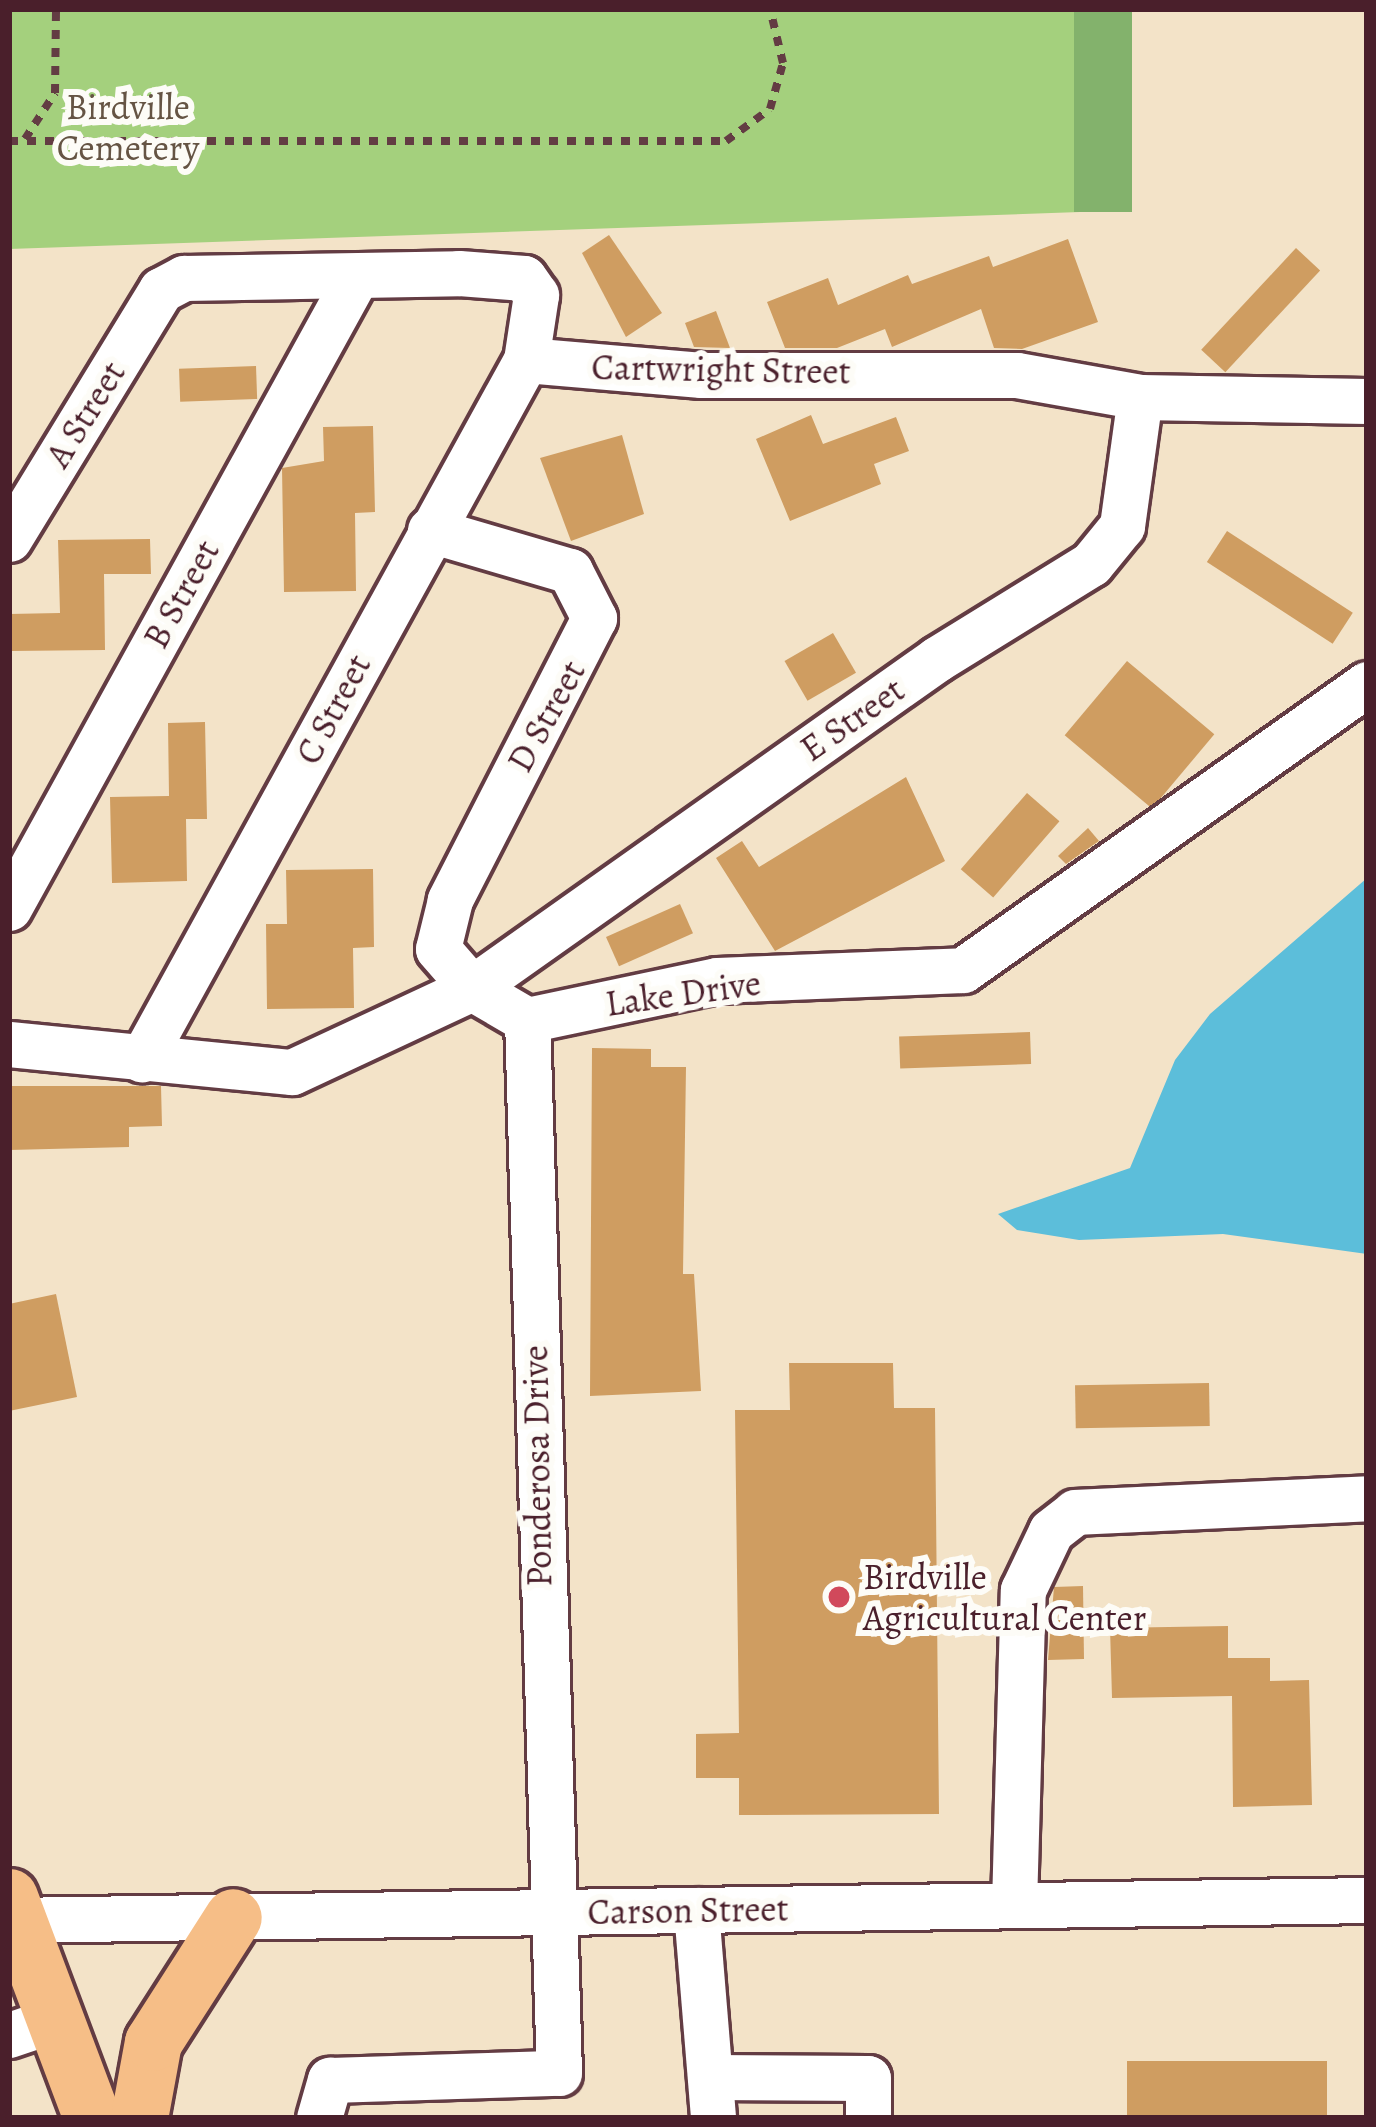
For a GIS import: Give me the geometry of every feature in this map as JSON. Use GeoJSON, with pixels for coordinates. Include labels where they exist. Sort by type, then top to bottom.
{"type":"FeatureCollection","features":[{"type":"Feature","properties":{"kind":"main road"},"geometry":{"type":"LineString","coordinates":[[12,1912],[33,2027],[92,2118]]}},
{"type":"Feature","properties":{"kind":"main road"},"geometry":{"type":"LineString","coordinates":[[139,2118],[153,2042],[233,1917]]}},
{"type":"Feature","properties":{"kind":"street","name":"A Street"},"geometry":{"type":"LineString","coordinates":[[9,538],[161,290],[184,278],[354,280]]}},
{"type":"Feature","properties":{"kind":"street"},"geometry":{"type":"LineString","coordinates":[[354,280],[524,278],[536,295],[526,360]]}},
{"type":"Feature","properties":{"kind":"street","name":"B Street"},"geometry":{"type":"LineString","coordinates":[[9,908],[354,280]]}},
{"type":"Feature","properties":{"kind":"street","name":"Cartwright Street"},"geometry":{"type":"LineString","coordinates":[[526,360],[701,375],[1016,375],[1140,397],[1367,401]]}},
{"type":"Feature","properties":{"kind":"street","name":"C Street"},"geometry":{"type":"LineString","coordinates":[[142,1059],[526,360]]}},
{"type":"Feature","properties":{"kind":"street","name":"E Street"},"geometry":{"type":"LineString","coordinates":[[472,988],[937,659],[1091,564],[1122,526],[1140,397]]}},
{"type":"Feature","properties":{"kind":"street","name":"D Street"},"geometry":{"type":"LineString","coordinates":[[430,530],[570,571],[594,618],[450,900],[438,949],[472,988]]}},
{"type":"Feature","properties":{"kind":"street","name":"Lake Drive"},"geometry":{"type":"LineString","coordinates":[[527,1020],[717,980],[963,970],[1367,684]]}},
{"type":"Feature","properties":{"kind":"street"},"geometry":{"type":"LineString","coordinates":[[9,1044],[292,1072],[472,988],[527,1020]]}},
{"type":"Feature","properties":{"kind":"street","name":"Ponderosa Drive"},"geometry":{"type":"LineString","coordinates":[[319,2118],[330,2080],[559,2073],[547,1912],[527,1020]]}},
{"type":"Feature","properties":{"kind":"street"},"geometry":{"type":"LineString","coordinates":[[1014,1905],[1023,1591],[1051,1531],[1076,1512],[1367,1498]]}},
{"type":"Feature","properties":{"kind":"street","name":"Carson Street"},"geometry":{"type":"LineString","coordinates":[[12,1912],[233,1917],[1367,1900]]}},
{"type":"Feature","properties":{"kind":"street"},"geometry":{"type":"LineString","coordinates":[[696,1910],[712,2097],[868,2078],[868,2118]]}},
{"type":"Feature","properties":{"kind":"path"},"geometry":{"type":"LineString","coordinates":[[24,141],[55,93],[56,9]]}},
{"type":"Feature","properties":{"kind":"path"},"geometry":{"type":"LineString","coordinates":[[9,141],[726,141],[770,110],[783,63],[770,9]]}},
{"type":"Feature","properties":{"kind":"green space","name":"Birdville Cemetery"},"geometry":{"type":"Polygon","coordinates":[[[9,9],[1074,9],[1080,212],[9,249],[9,9]]]}},
{"type":"Feature","properties":{"kind":"green space"},"geometry":{"type":"Polygon","coordinates":[[[1074,9],[1132,9],[1132,212],[1074,212],[1074,9]]]}},
{"type":"Feature","properties":{"kind":"water"},"geometry":{"type":"Polygon","coordinates":[[[1367,878],[1367,1254],[1223,1234],[1079,1240],[1017,1230],[998,1214],[1130,1168],[1175,1060],[1210,1014],[1367,878]]]}},
{"type":"Feature","properties":{"kind":"building"},"geometry":{"type":"Polygon","coordinates":[[[609,235],[662,313],[626,337],[582,253],[609,235]]]}},
{"type":"Feature","properties":{"kind":"building"},"geometry":{"type":"Polygon","coordinates":[[[1068,239],[1098,322],[1022,349],[994,348],[981,309],[892,347],[885,329],[837,348],[785,348],[767,302],[828,278],[838,305],[908,275],[912,284],[989,256],[993,267],[1068,239]]]}},
{"type":"Feature","properties":{"kind":"building"},"geometry":{"type":"Polygon","coordinates":[[[1296,248],[1320,271],[1225,372],[1201,350],[1296,248]]]}},
{"type":"Feature","properties":{"kind":"building"},"geometry":{"type":"Polygon","coordinates":[[[716,311],[730,348],[694,347],[685,323],[716,311]]]}},
{"type":"Feature","properties":{"kind":"building"},"geometry":{"type":"Polygon","coordinates":[[[256,366],[257,399],[180,402],[179,369],[256,366]]]}},
{"type":"Feature","properties":{"kind":"building"},"geometry":{"type":"Polygon","coordinates":[[[811,415],[823,444],[896,417],[909,451],[874,464],[881,484],[790,521],[756,439],[811,415]]]}},
{"type":"Feature","properties":{"kind":"building"},"geometry":{"type":"Polygon","coordinates":[[[373,426],[375,512],[355,513],[356,591],[284,592],[282,468],[324,461],[323,427],[373,426]]]}},
{"type":"Feature","properties":{"kind":"building"},"geometry":{"type":"Polygon","coordinates":[[[622,435],[644,514],[571,541],[540,458],[622,435]]]}},
{"type":"Feature","properties":{"kind":"building"},"geometry":{"type":"Polygon","coordinates":[[[1227,531],[1353,613],[1333,644],[1207,562],[1227,531]]]}},
{"type":"Feature","properties":{"kind":"building"},"geometry":{"type":"Polygon","coordinates":[[[150,539],[151,574],[104,574],[105,650],[10,651],[9,614],[60,613],[58,540],[150,539]]]}},
{"type":"Feature","properties":{"kind":"building"},"geometry":{"type":"Polygon","coordinates":[[[833,633],[856,673],[808,701],[785,661],[833,633]]]}},
{"type":"Feature","properties":{"kind":"building"},"geometry":{"type":"Polygon","coordinates":[[[1127,661],[1214,734],[1152,809],[1065,735],[1127,661]]]}},
{"type":"Feature","properties":{"kind":"building"},"geometry":{"type":"Polygon","coordinates":[[[205,722],[207,819],[186,819],[187,881],[112,883],[110,797],[169,796],[168,723],[205,722]]]}},
{"type":"Feature","properties":{"kind":"building"},"geometry":{"type":"Polygon","coordinates":[[[906,777],[945,861],[775,951],[716,858],[742,841],[759,867],[906,777]]]}},
{"type":"Feature","properties":{"kind":"building"},"geometry":{"type":"Polygon","coordinates":[[[1027,793],[1059,821],[993,897],[961,869],[1027,793]]]}},
{"type":"Feature","properties":{"kind":"building"},"geometry":{"type":"Polygon","coordinates":[[[1088,828],[1099,841],[1066,864],[1058,856],[1088,828]]]}},
{"type":"Feature","properties":{"kind":"building"},"geometry":{"type":"Polygon","coordinates":[[[373,869],[374,947],[353,948],[354,1008],[267,1009],[266,924],[287,924],[286,870],[373,869]]]}},
{"type":"Feature","properties":{"kind":"building"},"geometry":{"type":"Polygon","coordinates":[[[680,904],[693,933],[619,966],[606,937],[680,904]]]}},
{"type":"Feature","properties":{"kind":"building"},"geometry":{"type":"Polygon","coordinates":[[[1030,1032],[1031,1064],[900,1069],[899,1037],[1030,1032]]]}},
{"type":"Feature","properties":{"kind":"building"},"geometry":{"type":"Polygon","coordinates":[[[592,1048],[651,1049],[651,1067],[686,1067],[683,1274],[694,1274],[701,1391],[590,1396],[592,1048]]]}},
{"type":"Feature","properties":{"kind":"building"},"geometry":{"type":"Polygon","coordinates":[[[9,1086],[161,1086],[162,1126],[129,1127],[129,1147],[9,1150],[9,1086]]]}},
{"type":"Feature","properties":{"kind":"building"},"geometry":{"type":"Polygon","coordinates":[[[56,1294],[77,1397],[9,1411],[9,1304],[56,1294]]]}},
{"type":"Feature","properties":{"kind":"building"},"geometry":{"type":"Polygon","coordinates":[[[789,1363],[893,1363],[894,1408],[935,1408],[939,1814],[739,1815],[739,1778],[696,1778],[696,1734],[739,1733],[735,1410],[790,1410],[789,1363]]]}},
{"type":"Feature","properties":{"kind":"building"},"geometry":{"type":"Polygon","coordinates":[[[1209,1383],[1210,1426],[1076,1428],[1075,1385],[1209,1383]]]}},
{"type":"Feature","properties":{"kind":"building"},"geometry":{"type":"Polygon","coordinates":[[[1083,1586],[1084,1659],[1048,1660],[1054,1587],[1083,1586]]]}},
{"type":"Feature","properties":{"kind":"building"},"geometry":{"type":"Polygon","coordinates":[[[1228,1626],[1228,1658],[1270,1658],[1270,1681],[1309,1680],[1312,1805],[1233,1807],[1232,1696],[1112,1698],[1110,1628],[1228,1626]]]}},
{"type":"Feature","properties":{"kind":"building"},"geometry":{"type":"Polygon","coordinates":[[[1127,2061],[1327,2061],[1327,2118],[1127,2118],[1127,2061]]]}},
{"type":"Feature","properties":{"kind":"place","name":"Birdville Agricultural Center"},"geometry":{"type":"Point","coordinates":[839,1597]}}]}
